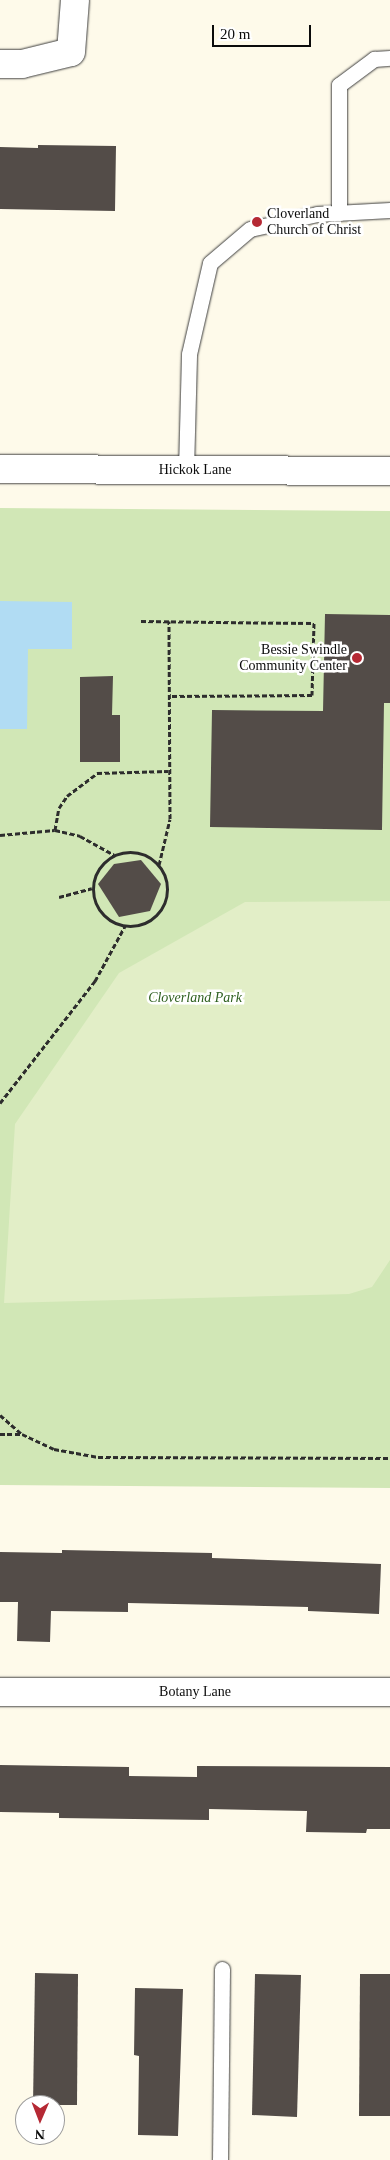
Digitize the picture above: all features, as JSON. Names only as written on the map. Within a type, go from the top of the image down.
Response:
[{"type":"street","points":[[0,64],[22,64],[70,52],[75,0]]},
{"type":"street","name":"Hickok Lane","points":[[0,469],[390,471]]},
{"type":"street","name":"Botany Lane","points":[[0,1692],[390,1692]]},
{"type":"lane","points":[[339,213],[339,85],[374,59],[390,58]]},
{"type":"lane","points":[[186,470],[189,354],[210,264],[250,229],[317,214],[390,210]]},
{"type":"lane","points":[[220,2160],[222,1969]]},
{"type":"path","points":[[141,621],[314,623],[312,695],[169,696]]},
{"type":"path","points":[[114,855],[98,868],[92,888],[94,899],[105,917],[125,926],[138,926],[160,913],[168,888],[159,864],[170,819],[168,771],[169,621]]},
{"type":"path","points":[[54,830],[59,808],[67,796],[97,773],[168,771]]},
{"type":"path","points":[[0,835],[54,830],[80,836],[114,855],[138,853],[159,864]]},
{"type":"path","points":[[59,897],[92,888]]},
{"type":"path","points":[[0,1103],[95,981],[125,926]]},
{"type":"path","points":[[0,1415],[22,1434],[54,1449],[98,1457],[390,1458]]},
{"type":"path","points":[[0,1434],[22,1434]]},
{"type":"green space","name":"Cloverland Park","points":[[0,508],[390,511],[390,1488],[0,1485]]},
{"type":"green space","points":[[390,901],[390,1260],[372,1287],[349,1294],[4,1303],[15,1124],[119,973],[245,902]]},
{"type":"water","points":[[0,601],[72,602],[72,649],[28,649],[27,729],[0,729]]},
{"type":"building","points":[[38,145],[116,146],[115,211],[0,209],[0,147],[38,148]]},
{"type":"building","points":[[325,614],[390,615],[390,703],[384,703],[382,830],[210,827],[212,710],[323,711]]},
{"type":"building","points":[[113,676],[112,715],[120,715],[120,762],[80,762],[80,677]]},
{"type":"building","points":[[141,860],[161,884],[150,911],[119,917],[98,884],[114,864]]},
{"type":"building","points":[[62,1550],[212,1553],[212,1558],[381,1564],[379,1614],[308,1611],[308,1607],[128,1603],[128,1612],[51,1611],[50,1642],[17,1641],[18,1602],[0,1602],[0,1552],[62,1553]]},
{"type":"building","points":[[0,1765],[129,1767],[129,1776],[197,1777],[197,1766],[390,1767],[390,1829],[367,1829],[366,1833],[306,1832],[307,1811],[209,1809],[209,1820],[59,1818],[59,1813],[0,1812]]},
{"type":"building","points":[[35,1973],[78,1974],[77,2105],[65,2105],[65,2095],[33,2095]]},
{"type":"building","points":[[255,1974],[301,1975],[297,2117],[252,2115]]},
{"type":"building","points":[[360,1974],[390,1974],[390,2116],[359,2116]]},
{"type":"building","points":[[135,1988],[183,1989],[178,2136],[138,2135],[139,2056],[134,2055]]},
{"type":"place","name":"Cloverland Church of Christ","points":[[257,222]]},
{"type":"place","name":"Bessie Swindle Community Center","points":[[357,658]]}]
